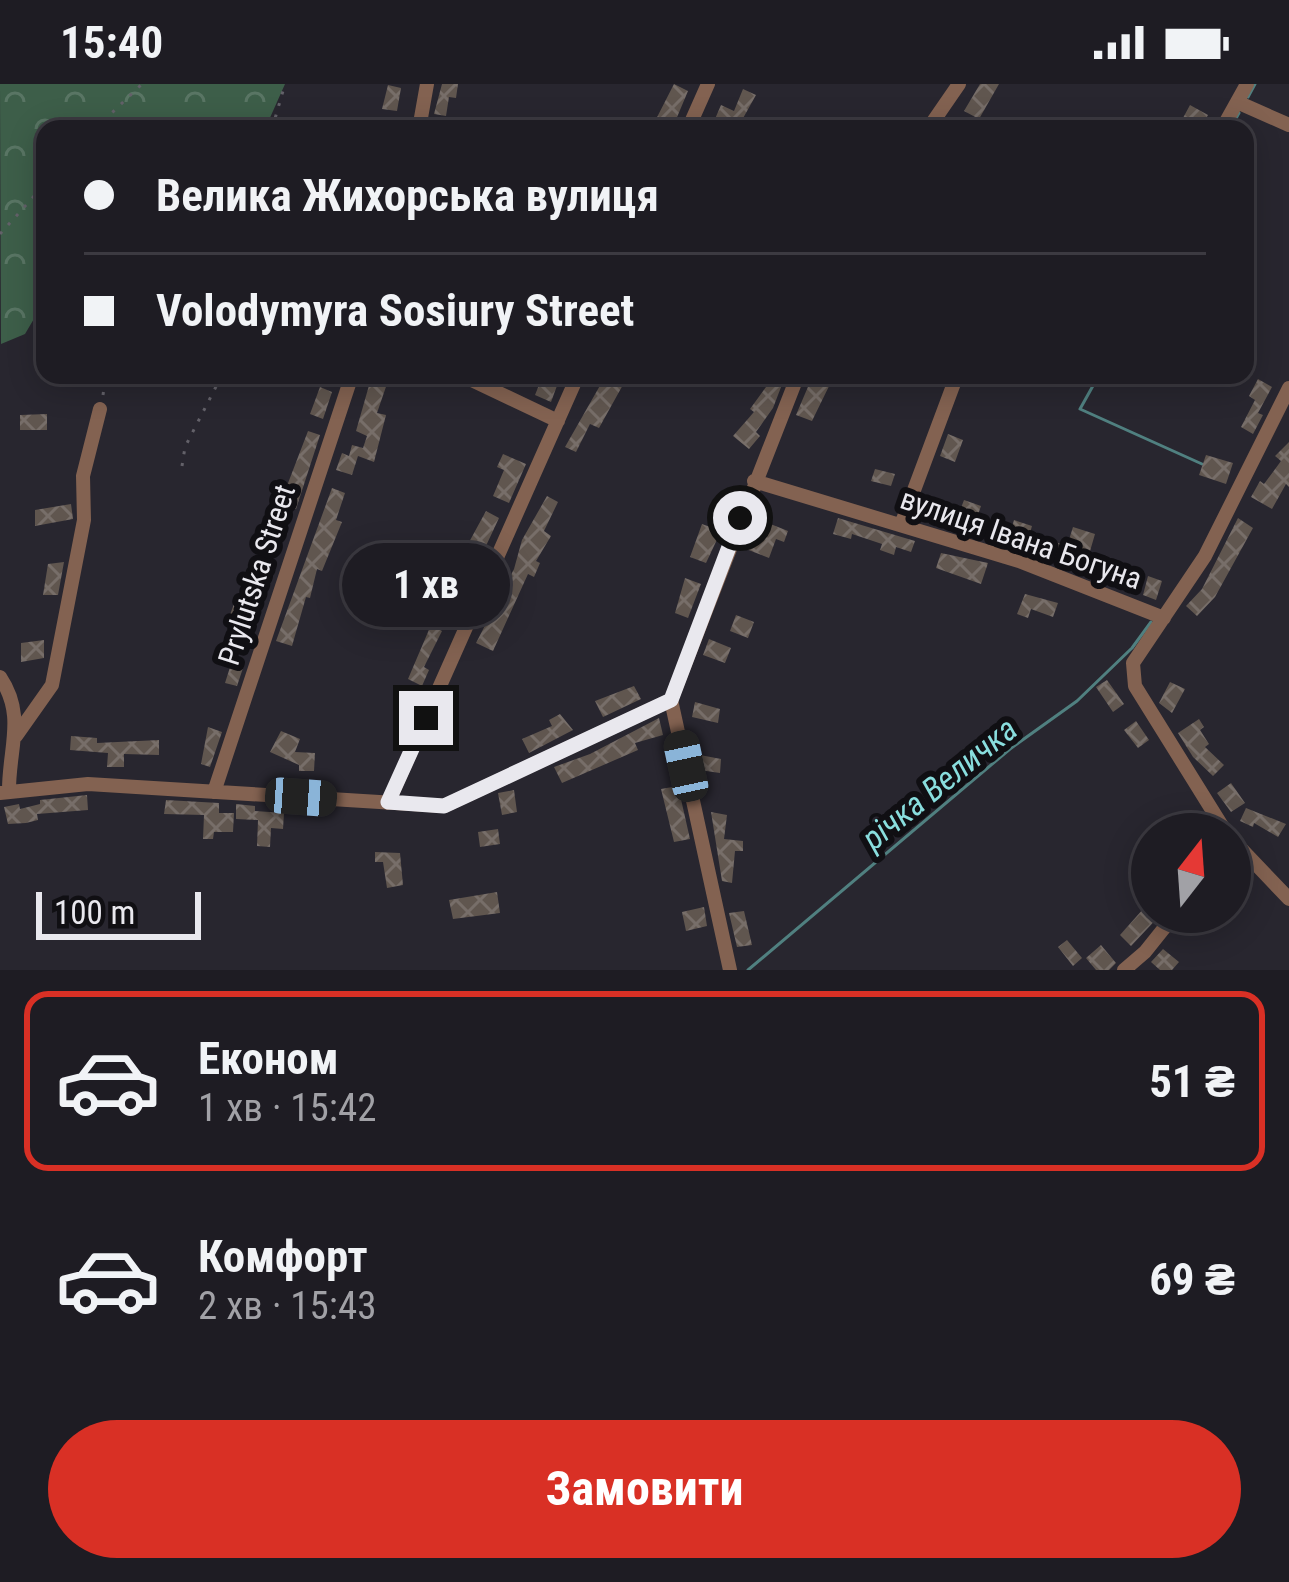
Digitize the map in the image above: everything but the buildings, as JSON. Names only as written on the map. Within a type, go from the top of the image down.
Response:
[{"type":"street","points":[[421,120],[427,84]]},
{"type":"street","points":[[692,120],[708,84]]},
{"type":"street","points":[[934,120],[959,84]]},
{"type":"street","points":[[1227,120],[1247,84]]},
{"type":"street","points":[[1237,102],[1289,125]]},
{"type":"street","name":"Prylutska Street","points":[[214,792],[349,384]]},
{"type":"street","points":[[480,384],[558,421]]},
{"type":"street","points":[[388,802],[574,384]]},
{"type":"street","points":[[730,970],[671,700],[794,384]]},
{"type":"street","points":[[902,525],[954,384]]},
{"type":"street","points":[[1164,618],[1204,556],[1289,388]]},
{"type":"street","points":[[100,409],[83,476],[84,520],[52,685],[16,736],[4,792],[88,784],[444,806],[671,700]]},
{"type":"street","name":"вулиця Івана Богуна","points":[[754,481],[1019,561],[1164,618],[1133,663],[1131,674],[1215,813]]},
{"type":"street","points":[[0,677],[14,698],[16,736]]},
{"type":"street","name":"вулиця Івана Богуна","points":[[1251,859],[1289,899]]},
{"type":"street","points":[[1124,970],[1160,933]]},
{"type":"path","points":[[104,120],[142,84]]},
{"type":"path","points":[[275,120],[285,84]]},
{"type":"path","points":[[0,235],[36,194]]},
{"type":"path","points":[[100,409],[104,384]]},
{"type":"path","points":[[182,466],[184,447],[217,384]]},
{"type":"green space","points":[[0,84],[285,84],[269,120],[36,120],[36,315],[25,334],[1,344]]},
{"type":"waterway","name":"річка Величка","points":[[1248,97],[1255,84]]},
{"type":"waterway","name":"річка Величка","points":[[1235,120],[1239,113]]},
{"type":"waterway","name":"річка Величка","points":[[1094,384],[1080,409],[1202,464]]},
{"type":"waterway","name":"річка Величка","points":[[748,970],[1010,749],[1077,701],[1132,648],[1151,622]]},
{"type":"route","points":[[426,718],[388,802],[444,806],[671,700],[740,518]]}]
